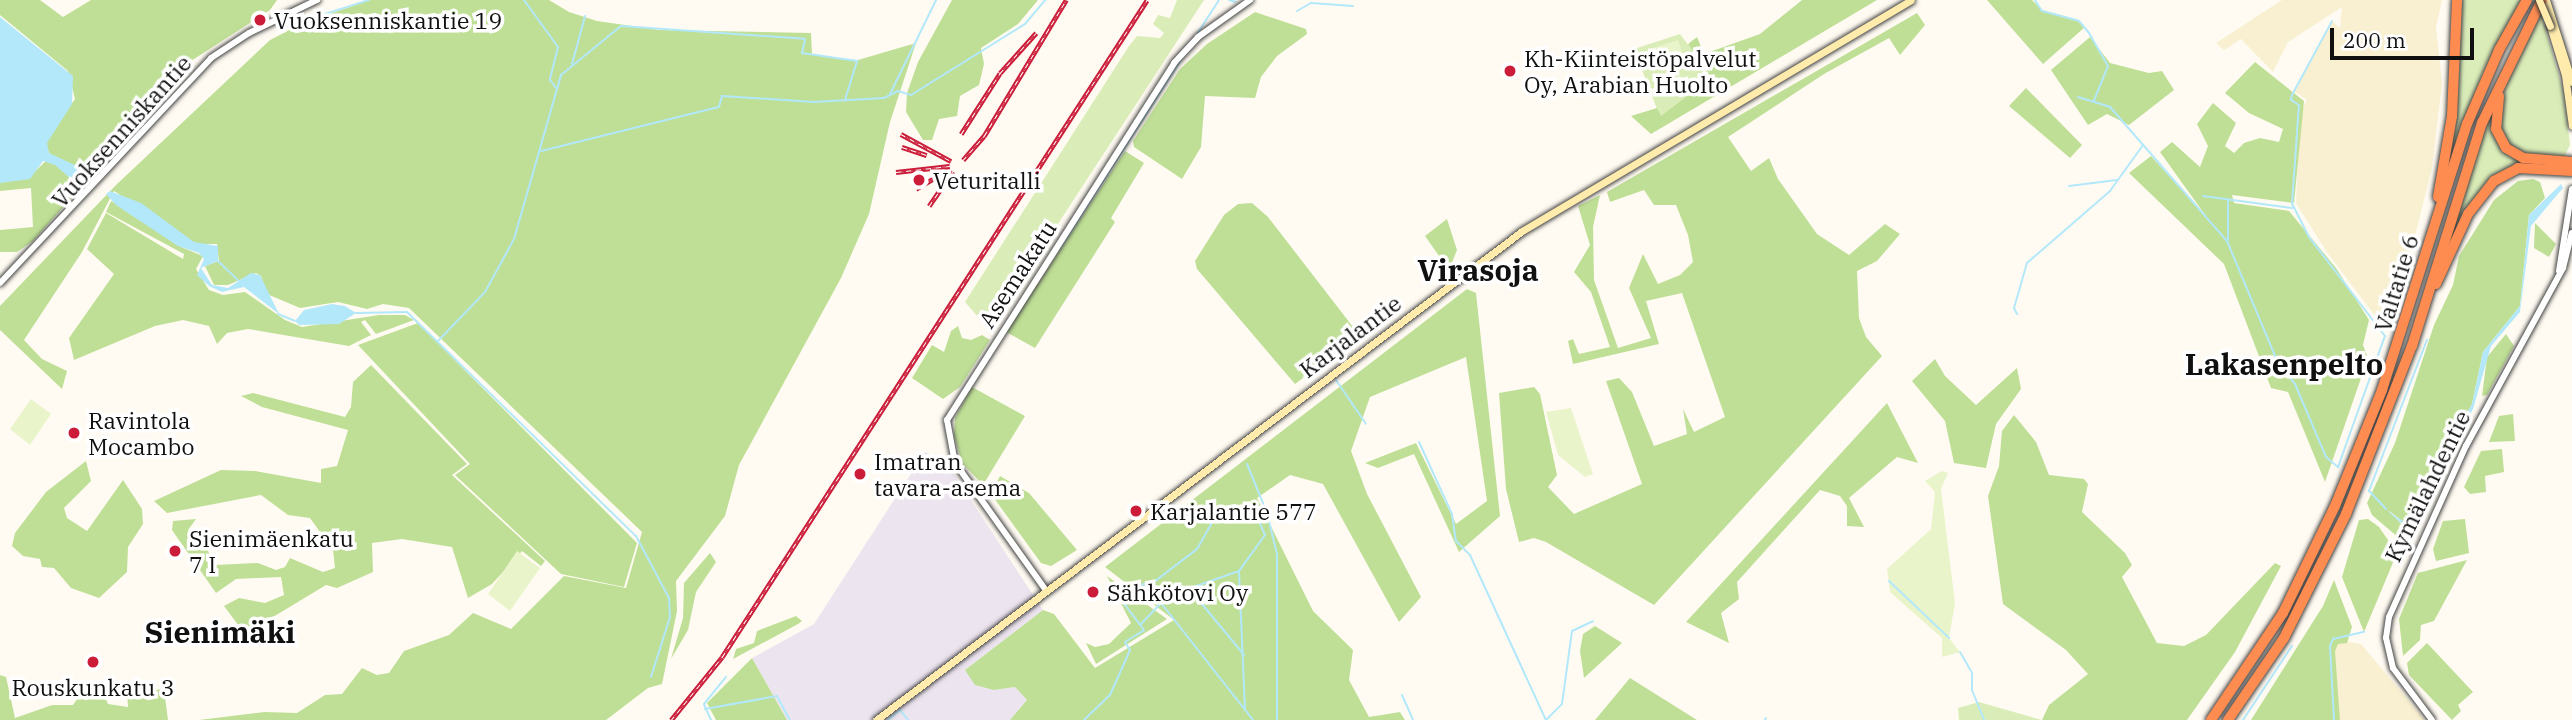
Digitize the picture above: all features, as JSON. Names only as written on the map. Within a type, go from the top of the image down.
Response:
[{"type":"highway","points":[[2425,256],[2452,116],[2457,0]]},
{"type":"highway","name":"Valtatie 6","points":[[2211,720],[2267,640],[2309,563],[2367,428],[2476,102],[2527,0]]},
{"type":"highway","name":"Valtatie 6","points":[[2228,720],[2263,673],[2315,580],[2412,346],[2467,165],[2503,75],[2543,0]]},
{"type":"highway","points":[[2503,75],[2495,122],[2506,148],[2527,159],[2572,162]]},
{"type":"highway","points":[[2412,346],[2458,233],[2488,188],[2518,168],[2572,171]]},
{"type":"main road","name":"Karjalantie","points":[[876,720],[1045,589],[1522,231],[1911,0]]},
{"type":"main road","points":[[2543,0],[2572,82]]},
{"type":"main road","points":[[2553,24],[2572,127]]},
{"type":"street","name":"Vuoksenniskantie","points":[[0,284],[65,218],[166,102],[205,63],[249,33],[304,2],[317,0]]},
{"type":"street","name":"Asemakatu","points":[[1045,589],[955,463],[947,420],[1174,63],[1198,37],[1250,0]]},
{"type":"street","name":"Kymälahdentie","points":[[2559,271],[2572,190]]},
{"type":"street","name":"Kymälahdentie","points":[[2432,720],[2393,668],[2386,638],[2389,617],[2454,470],[2538,318],[2572,233]]},
{"type":"shaded area","points":[[2282,0],[2442,0],[2436,27],[2442,83],[2432,168],[2406,272],[2385,329],[2326,251],[2296,203],[2300,112],[2307,100],[2294,91],[2332,21],[2340,28],[2342,7],[2288,42],[2273,72],[2241,39],[2224,50],[2216,43]]},
{"type":"shaded area","points":[[925,452],[946,462],[1043,610],[965,670],[994,690],[1015,687],[1027,700],[1010,720],[787,720],[752,658],[814,624]]},
{"type":"shaded area","points":[[2344,641],[2361,644],[2425,720],[2338,720],[2334,654],[2336,643]]},
{"type":"green space","points":[[0,0],[40,0],[63,17],[91,0],[277,0],[270,10],[177,70],[83,185],[33,241],[17,252],[0,252],[0,230],[33,227],[31,188],[0,191],[0,182],[27,179],[51,156],[44,143],[75,99],[68,71],[0,15]]},
{"type":"green space","points":[[370,0],[549,0],[569,12],[597,21],[660,30],[811,33],[812,54],[839,59],[858,60],[916,43],[890,122],[869,214],[841,278],[739,465],[725,516],[676,581],[677,611],[662,684],[648,688],[606,720],[199,720],[265,712],[297,713],[325,695],[342,694],[362,668],[377,675],[389,673],[404,651],[449,635],[473,613],[511,629],[564,576],[626,588],[642,532],[409,308],[383,304],[367,309],[338,302],[300,308],[267,294],[261,276],[256,273],[228,285],[214,285],[205,266],[219,261],[217,244],[196,244],[114,191],[82,252],[24,340],[42,359],[67,371],[62,389],[0,330],[0,306],[116,185],[270,40],[303,23]]},
{"type":"green space","points":[[952,0],[1038,0],[1018,24],[981,48],[984,64],[979,85],[960,96],[957,116],[939,119],[932,140],[923,140],[906,112],[907,93],[918,62]]},
{"type":"green space","points":[[1177,0],[1204,0],[994,322],[985,325],[965,302],[1129,46],[1137,36],[1160,38],[1164,33],[1153,24],[1158,15],[1170,18]]},
{"type":"green space","points":[[1802,0],[1877,0],[1651,134],[1631,116],[1657,108],[1661,116],[1703,84],[1706,71],[1688,44],[1697,37],[1704,54],[1760,34]]},
{"type":"green space","points":[[1987,0],[2032,0],[2042,10],[2075,19],[2085,27],[2043,64]]},
{"type":"green space","points":[[2460,0],[2521,0],[2482,74],[2447,169]]},
{"type":"green space","points":[[1255,12],[1306,29],[1307,34],[1277,56],[1261,77],[1255,98],[1205,96],[1201,147],[1182,179],[1134,147],[1133,141],[1180,69],[1207,44]]},
{"type":"green space","points":[[1917,13],[1925,25],[1900,55],[1889,38],[1824,74],[1728,137],[1751,171],[1769,158],[1778,179],[1817,234],[1849,255],[1885,224],[1900,234],[1877,261],[1857,271],[1859,318],[1866,337],[1882,356],[1654,605],[1546,542],[1534,538],[1519,542],[1506,489],[1499,393],[1534,387],[1540,394],[1557,475],[1548,487],[1574,514],[1642,484],[1606,381],[1619,378],[1632,392],[1654,446],[1687,434],[1683,409],[1694,432],[1725,417],[1682,293],[1646,301],[1659,344],[1573,364],[1568,341],[1573,339],[1579,354],[1610,347],[1591,292],[1574,272],[1590,245],[1578,206],[1600,195],[1593,227],[1594,280],[1618,348],[1651,338],[1629,288],[1643,254],[1658,284],[1680,275],[1693,262],[1688,235],[1676,205],[1654,205],[1644,190],[1610,202],[1607,192]]},
{"type":"green space","points":[[2541,14],[2564,93],[2570,145],[2564,157],[2534,157],[2512,149],[2501,134],[2505,88]]},
{"type":"green space","points":[[1680,34],[1696,55],[1707,83],[1660,117],[1634,49]]},
{"type":"green space","points":[[2090,37],[2110,63],[2149,73],[2162,71],[2174,90],[2129,125],[2107,114],[2088,125],[2051,70]]},
{"type":"green space","points":[[1678,40],[1684,57],[1656,67],[1650,49]]},
{"type":"green space","points":[[2255,62],[2304,101],[2294,203],[2232,195],[2234,203],[2289,211],[2336,268],[2369,320],[2363,345],[2368,358],[2325,482],[2288,392],[2271,388],[2224,264],[2129,173],[2151,156],[2208,219],[2160,152],[2172,142],[2200,167],[2208,146],[2197,124],[2213,103],[2236,123],[2225,146],[2234,153],[2244,143],[2260,138],[2279,142],[2283,129],[2249,113],[2225,93]]},
{"type":"green space","points":[[2026,88],[2082,145],[2070,158],[2009,106]]},
{"type":"green space","points":[[2492,108],[2506,153],[2567,165],[2498,174],[2442,265]]},
{"type":"green space","points":[[1125,151],[1144,163],[1111,218],[1115,222],[1035,348],[1006,332]]},
{"type":"green space","points":[[2533,179],[2540,182],[2545,198],[2529,215],[2520,306],[2483,352],[2472,404],[2415,505],[2410,527],[2388,510],[2409,532],[2406,538],[2399,538],[2372,515],[2367,503],[2395,443],[2434,325],[2453,285],[2459,256],[2494,200],[2518,181]]},
{"type":"green space","points":[[111,201],[165,231],[181,247],[203,256],[196,269],[209,290],[223,295],[245,292],[285,320],[302,327],[379,315],[405,315],[414,320],[376,334],[365,320],[361,322],[371,335],[349,346],[248,329],[227,333],[217,344],[209,326],[183,320],[155,326],[74,360],[69,338],[114,274],[87,249],[106,213],[183,259],[184,254],[106,212]]},
{"type":"green space","points":[[1252,203],[1268,217],[1360,336],[1295,384],[1197,269],[1195,261],[1224,215],[1238,204]]},
{"type":"green space","points":[[1447,219],[1457,250],[1449,270],[1425,236]]},
{"type":"green space","points":[[2535,223],[2556,244],[2549,257],[2534,248]]},
{"type":"green space","points":[[1467,289],[1476,293],[1500,516],[1459,552],[1414,454],[1378,468],[1365,463],[1416,443],[1456,524],[1487,501],[1466,357],[1370,397],[1351,451],[1367,494],[1421,597],[1399,622],[1323,484],[1290,475],[1257,498],[1313,611],[1353,650],[1349,680],[1369,717],[1400,712],[1405,720],[1010,720],[1027,700],[1015,687],[994,690],[975,685],[965,670],[1043,610],[1054,614],[1095,668],[1174,620],[1105,567]]},
{"type":"green space","points":[[418,323],[637,543],[624,587],[561,574],[455,475],[470,464],[358,345]]},
{"type":"green space","points":[[958,326],[962,338],[971,340],[982,335],[990,340],[960,387],[943,399],[912,378],[932,345],[944,352],[951,331]]},
{"type":"green space","points":[[2506,334],[2514,346],[2487,395],[2482,396],[2487,357]]},
{"type":"green space","points":[[1935,359],[1945,376],[1976,405],[2017,368],[2021,389],[1996,424],[1986,468],[1954,463],[1945,421],[1912,381]]},
{"type":"green space","points":[[371,365],[467,464],[452,475],[545,561],[541,566],[522,551],[492,584],[468,598],[452,547],[402,539],[372,543],[373,572],[337,588],[326,585],[245,634],[224,606],[239,598],[265,603],[284,595],[281,577],[236,579],[216,593],[172,530],[173,521],[196,519],[188,530],[207,549],[215,565],[258,563],[276,570],[285,567],[290,558],[323,572],[335,568],[333,550],[310,518],[288,515],[261,495],[167,513],[154,501],[221,470],[255,471],[321,483],[321,469],[337,466],[348,430],[262,407],[241,396],[253,393],[345,417],[351,407],[353,382]]},
{"type":"green space","points":[[972,387],[1025,416],[983,485],[962,463],[954,435],[955,418]]},
{"type":"green space","points":[[31,399],[51,414],[30,445],[10,429]]},
{"type":"green space","points":[[1887,403],[1918,463],[1897,457],[1849,498],[1864,527],[1847,526],[1847,506],[1840,496],[1820,490],[1737,582],[1739,599],[1721,613],[1729,643],[1686,622]]},
{"type":"green space","points":[[1571,408],[1593,474],[1585,477],[1558,455],[1546,412]]},
{"type":"green space","points":[[2513,414],[2515,441],[2489,442],[2499,416]]},
{"type":"green space","points":[[2014,415],[2036,442],[2049,475],[2084,479],[2088,484],[2082,512],[2125,553],[2132,565],[2122,577],[2157,643],[2184,646],[2206,635],[2275,563],[2281,566],[2235,652],[2187,720],[2042,720],[2049,705],[2088,674],[2066,650],[2003,604],[1988,496],[1999,466],[2002,431]]},
{"type":"green space","points":[[2502,449],[2504,472],[2485,476],[2486,492],[2470,494],[2464,487],[2481,451]]},
{"type":"green space","points":[[86,461],[91,481],[64,508],[67,518],[87,531],[123,480],[142,509],[143,524],[128,547],[127,572],[99,598],[71,588],[54,568],[42,567],[40,559],[23,556],[12,546],[15,533],[46,492]]},
{"type":"green space","points":[[1942,471],[1948,473],[1941,489],[1955,603],[1949,638],[1960,652],[1942,657],[1942,638],[1890,592],[1887,569],[1931,529],[1935,492],[1925,481]]},
{"type":"green space","points":[[1000,476],[1029,493],[1077,550],[1051,566],[1041,563],[991,494]]},
{"type":"green space","points":[[2368,519],[2379,527],[2397,553],[2364,632],[2342,577],[2359,520]]},
{"type":"green space","points":[[2465,519],[2469,553],[2436,561],[2433,549],[2443,521]]},
{"type":"green space","points":[[517,551],[540,568],[510,611],[488,594]]},
{"type":"green space","points":[[710,553],[716,562],[696,592],[688,630],[671,659],[683,618],[684,583]]},
{"type":"green space","points":[[2467,560],[2434,621],[2421,625],[2420,640],[2403,656],[2399,619],[2418,573]]},
{"type":"green space","points":[[1107,576],[1167,619],[1096,664],[1086,643],[1095,647],[1109,644],[1131,623]]},
{"type":"green space","points":[[2334,580],[2352,627],[2347,643],[2338,644],[2335,651],[2340,720],[2251,720],[2323,606]]},
{"type":"green space","points":[[796,616],[802,621],[733,659],[736,649],[754,643],[757,631]]},
{"type":"green space","points":[[1595,626],[1622,643],[1584,678],[1580,651],[1583,634]]},
{"type":"green space","points":[[2427,643],[2473,692],[2458,705],[2461,711],[2452,720],[2409,675],[2407,663]]},
{"type":"green space","points":[[752,658],[787,720],[716,720],[707,703]]},
{"type":"green space","points":[[0,675],[6,677],[15,718],[52,705],[73,705],[80,695],[104,695],[108,704],[128,707],[127,693],[164,689],[168,720],[0,720]]},
{"type":"green space","points":[[1630,678],[1697,720],[1595,720]]},
{"type":"green space","points":[[1979,702],[2042,720],[1959,720],[1958,708]]},
{"type":"water","points":[[0,17],[73,76],[72,104],[47,143],[49,153],[83,169],[91,179],[85,184],[79,186],[55,165],[43,161],[30,179],[0,183]]},
{"type":"water","points":[[2561,184],[2563,188],[2531,226],[2520,312],[2491,346],[2473,409],[2418,506],[2406,545],[2407,528],[2386,510],[2410,526],[2415,505],[2472,404],[2483,352],[2520,306],[2529,215]]},
{"type":"water","points":[[110,191],[141,203],[194,242],[218,246],[218,261],[201,268],[212,285],[228,288],[251,273],[260,275],[279,314],[244,287],[222,292],[209,286],[197,275],[204,259],[199,253],[178,246],[116,205],[106,194]]},
{"type":"water","points":[[332,304],[345,306],[356,313],[339,324],[299,325],[295,321],[304,310]]},
{"type":"waterway","points":[[303,21],[369,0]]},
{"type":"waterway","points":[[524,0],[558,47],[550,80],[556,88]]},
{"type":"waterway","points":[[890,94],[936,0]]},
{"type":"waterway","points":[[541,151],[719,107],[722,96],[814,102],[884,98],[898,91],[911,95],[1025,24],[1045,0]]},
{"type":"waterway","points":[[1197,34],[1219,0]]},
{"type":"waterway","points":[[1229,0],[1236,2]]},
{"type":"waterway","points":[[2035,0],[2042,11],[2079,21],[2089,33],[2108,66],[2094,101]]},
{"type":"waterway","points":[[1297,11],[1311,3],[1353,6]]},
{"type":"waterway","points":[[572,64],[585,16]]},
{"type":"waterway","points":[[2078,97],[2110,107],[2227,241],[2278,363],[2295,384],[2326,457],[2338,467],[2385,336],[2309,237],[2292,204],[2299,105],[2291,100],[2292,95],[2332,21]]},
{"type":"waterway","points":[[438,341],[485,292],[514,239],[561,75],[621,26],[805,39],[802,53],[857,61],[845,100]]},
{"type":"waterway","points":[[1059,250],[1181,60]]},
{"type":"waterway","points":[[2017,314],[2014,308],[2027,263],[2110,191],[2143,145]]},
{"type":"waterway","points":[[2069,186],[2117,180]]},
{"type":"waterway","points":[[2203,196],[2292,208]]},
{"type":"waterway","points":[[2228,200],[2228,240]]},
{"type":"waterway","points":[[218,261],[239,281]]},
{"type":"waterway","points":[[356,313],[407,312],[636,536],[669,598],[670,617],[651,677]]},
{"type":"waterway","points":[[278,314],[295,321]]},
{"type":"waterway","points":[[2386,509],[2369,491],[2427,340]]},
{"type":"waterway","points":[[1336,380],[1366,424]]},
{"type":"waterway","points":[[1419,442],[1452,514],[1456,541],[1470,555],[1546,720]]},
{"type":"waterway","points":[[1247,464],[1267,513],[1277,554],[1277,720]]},
{"type":"waterway","points":[[1084,720],[1110,695],[1130,650],[1125,642],[1144,630],[1124,603],[1125,597],[1135,586],[1154,582],[1197,549],[1217,514],[1256,514],[1265,535],[1239,571],[1168,596],[1141,624]]},
{"type":"waterway","points":[[1239,572],[1245,710]]},
{"type":"waterway","points":[[1889,581],[1949,638]]},
{"type":"waterway","points":[[1208,586],[1202,604],[1244,655]]},
{"type":"waterway","points":[[1161,603],[1253,720]]},
{"type":"waterway","points":[[1547,719],[1562,704],[1572,631],[1593,621]]},
{"type":"waterway","points":[[2334,720],[2330,646],[2333,639],[2364,632]]},
{"type":"waterway","points":[[2243,720],[2292,646]]},
{"type":"waterway","points":[[1960,652],[1972,673],[1972,690],[1984,720]]},
{"type":"waterway","points":[[711,720],[704,704],[726,677]]},
{"type":"waterway","points":[[1402,695],[1413,720]]},
{"type":"waterway","points":[[705,709],[777,696],[790,720]]},
{"type":"waterway","points":[[888,720],[900,710],[908,720]]},
{"type":"railway","points":[[963,160],[984,136],[1066,0]]},
{"type":"railway","points":[[671,720],[722,657],[1147,0]]},
{"type":"railway","points":[[961,134],[1000,73],[1036,33]]},
{"type":"railway","points":[[901,134],[951,161]]},
{"type":"railway","points":[[902,147],[927,155]]},
{"type":"railway","points":[[896,172],[950,166]]},
{"type":"railway","points":[[916,189],[949,169]]},
{"type":"railway","points":[[929,206],[953,171]]},
{"type":"place","name":"Vuoksenniskantie 19","points":[[260,20]]},
{"type":"place","name":"Kh-Kiinteistöpalvelut Oy, Arabian Huolto","points":[[1510,71]]},
{"type":"place","name":"Veturitalli","points":[[919,180]]},
{"type":"place","name":"Ravintola Mocambo","points":[[74,433]]},
{"type":"place","name":"Imatran tavara-asema","points":[[860,474]]},
{"type":"place","name":"Karjalantie 577","points":[[1136,511]]},
{"type":"place","name":"Sienimäenkatu 7 I","points":[[175,551]]},
{"type":"place","name":"Sähkötovi Oy","points":[[1093,592]]},
{"type":"place","name":"Rouskunkatu 3","points":[[93,662]]},
{"type":"district","name":"Virasoja","points":[[1478,270]]},
{"type":"district","name":"Lakasenpelto","points":[[2284,364]]},
{"type":"district","name":"Sienimäki","points":[[220,632]]}]
